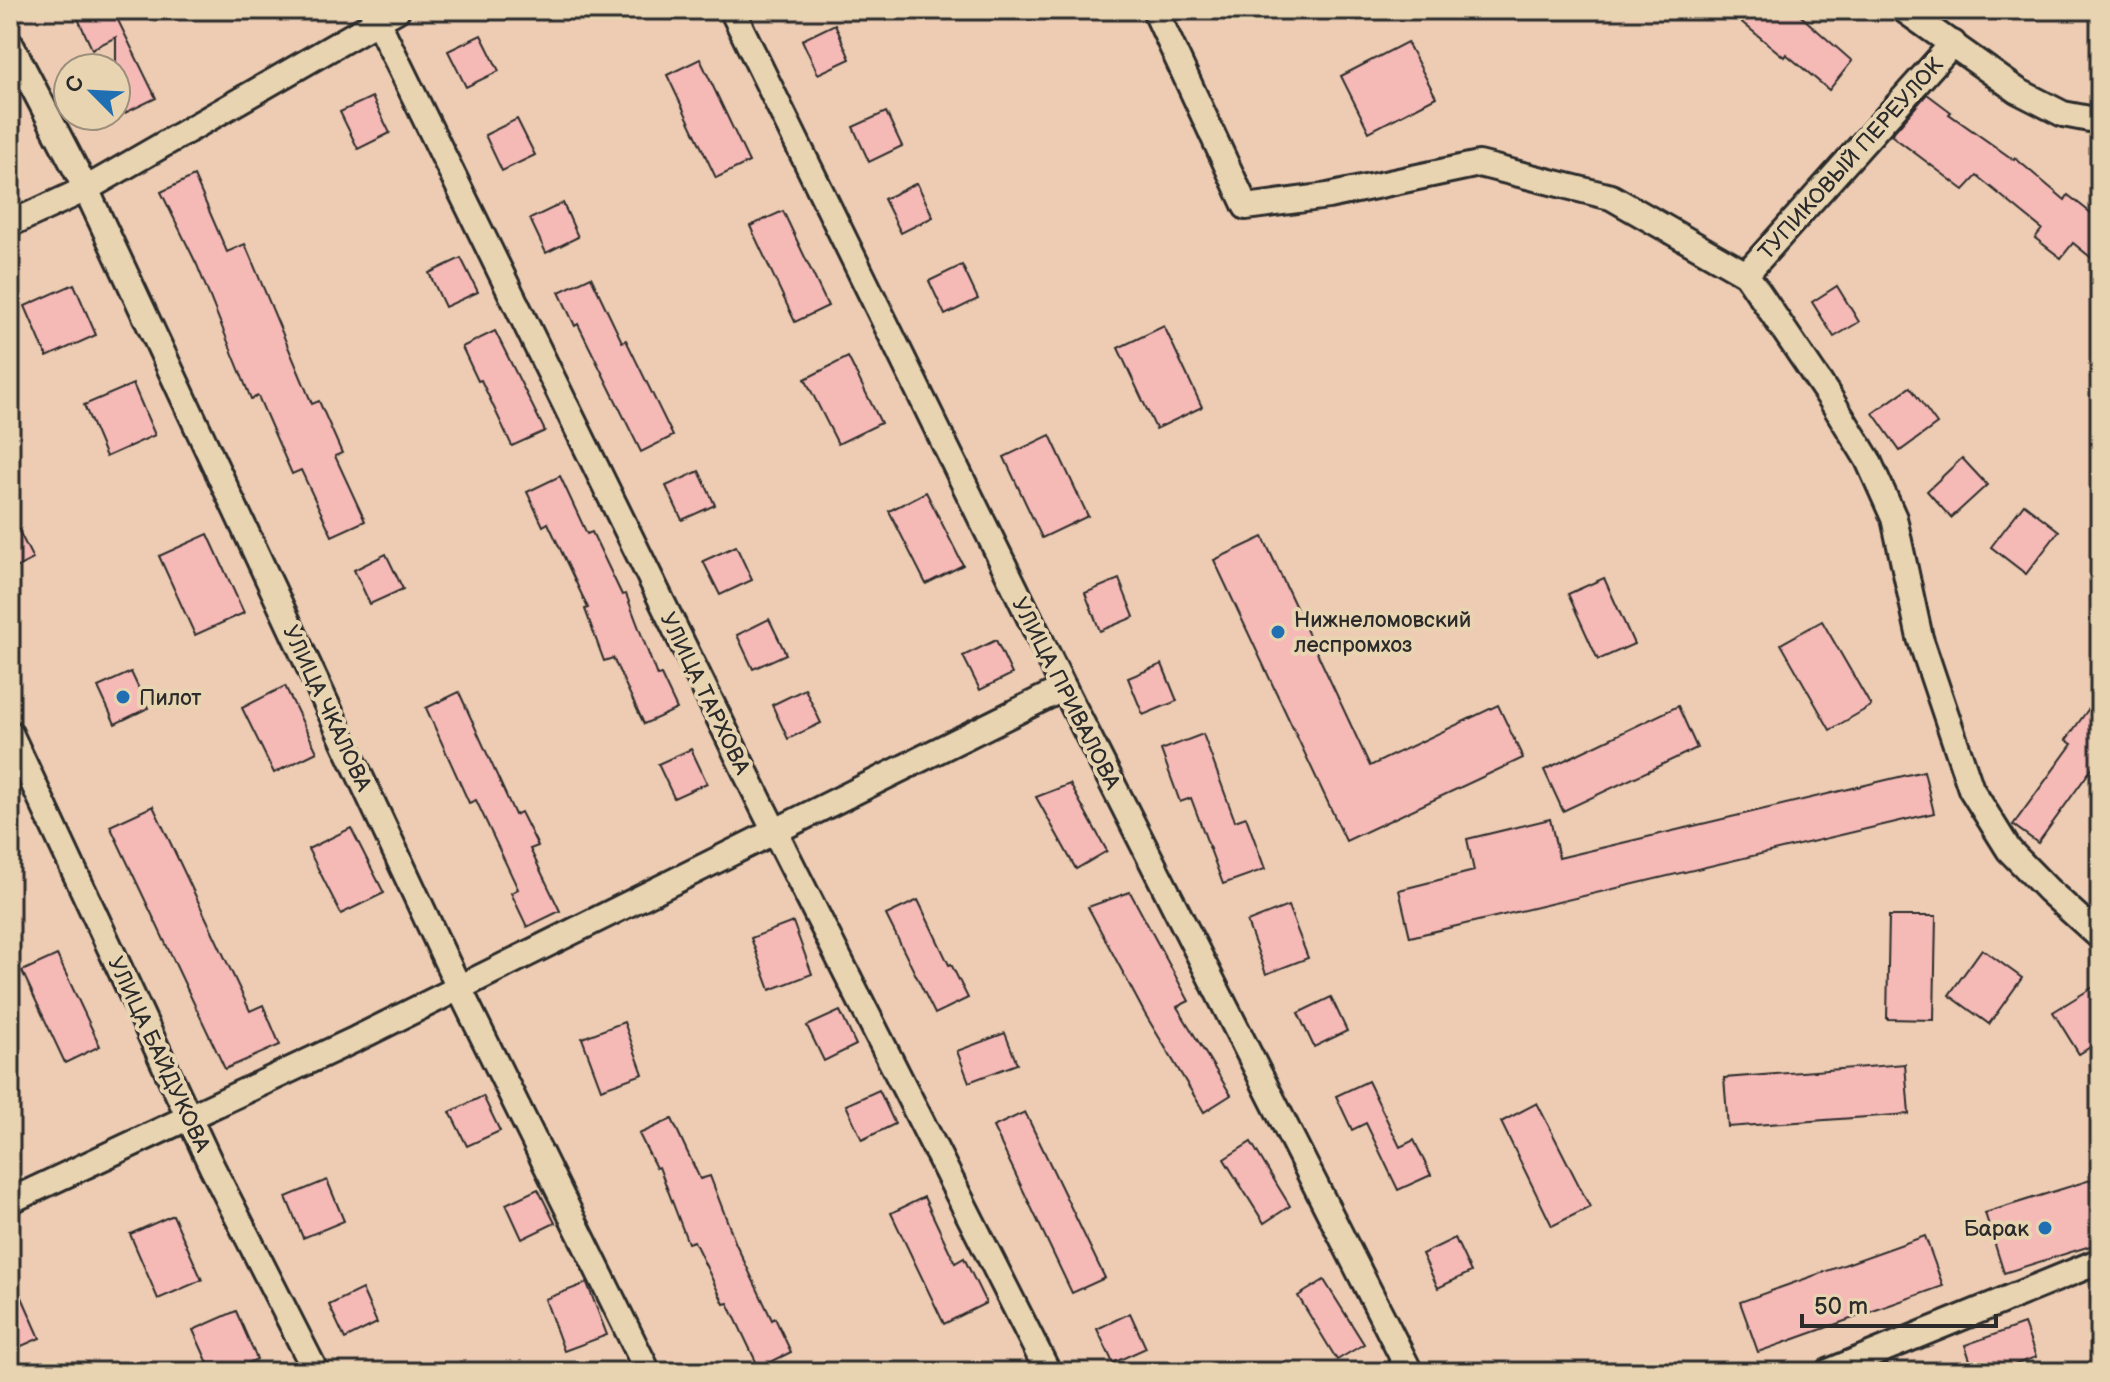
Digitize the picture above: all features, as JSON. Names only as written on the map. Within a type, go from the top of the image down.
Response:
[{"type":"street","name":"УЛИЦА ПРИВАЛОВА","points":[[732,10],[1064,688],[1410,1372]]},
{"type":"street","points":[[1155,10],[1246,207],[1328,196],[1479,164],[1611,197],[1746,274]]},
{"type":"street","points":[[1904,10],[2018,91],[2063,114],[2100,121]]},
{"type":"street","points":[[10,224],[86,189],[382,14]]},
{"type":"street","name":"УЛИЦА ТАРХОВА","points":[[382,14],[774,831],[1048,1372]]},
{"type":"street","name":"УЛИЦА ЧКАЛОВА","points":[[10,43],[86,189],[459,988],[648,1372]]},
{"type":"street","name":"ТУПИКОВЫЙ ПЕРЕУЛОК","points":[[1953,43],[1746,274],[1853,435],[1894,518],[1920,638],[1971,789],[2009,850],[2100,937]]},
{"type":"street","points":[[10,1201],[459,988],[1064,688]]},
{"type":"street","name":"УЛИЦА БАЙДУКОВА","points":[[10,733],[189,1117],[316,1372]]},
{"type":"street","points":[[1828,1372],[2100,1261]]},
{"type":"building","points":[[74,10],[113,10],[156,98],[132,110],[132,52],[116,52],[116,37],[92,49]]},
{"type":"building","points":[[1727,10],[1794,10],[1852,61],[1829,90]]},
{"type":"building","points":[[835,24],[850,59],[818,74],[802,40]]},
{"type":"building","points":[[481,35],[499,71],[466,87],[448,51]]},
{"type":"building","points":[[1407,42],[1436,97],[1369,132],[1341,76]]},
{"type":"building","points":[[700,59],[749,162],[716,178],[667,75]]},
{"type":"building","points":[[1927,94],[1951,112],[1949,114],[2015,158],[2065,200],[2068,195],[2100,220],[2100,265],[2073,243],[2061,258],[2035,238],[2042,229],[1977,176],[1964,190],[1891,135]]},
{"type":"building","points":[[372,97],[390,133],[358,149],[340,112]]},
{"type":"building","points":[[886,112],[902,146],[869,162],[853,127]]},
{"type":"building","points":[[517,119],[535,155],[502,171],[485,135]]},
{"type":"building","points":[[194,176],[227,252],[245,244],[312,404],[319,401],[342,453],[335,456],[365,521],[332,536],[301,470],[292,474],[258,396],[251,399],[197,265],[161,192]]},
{"type":"building","points":[[917,183],[933,217],[901,233],[884,199]]},
{"type":"building","points":[[563,203],[578,237],[546,253],[530,219]]},
{"type":"building","points":[[783,211],[828,306],[795,322],[750,226]]},
{"type":"building","points":[[461,258],[478,292],[445,307],[429,273]]},
{"type":"building","points":[[962,265],[978,299],[945,315],[929,281]]},
{"type":"building","points":[[591,277],[673,436],[641,452],[559,292]]},
{"type":"building","points":[[74,284],[96,335],[47,357],[25,306]]},
{"type":"building","points":[[1837,286],[1859,322],[1834,337],[1812,302]]},
{"type":"building","points":[[1164,326],[1202,407],[1156,429],[1118,348]]},
{"type":"building","points":[[495,331],[545,431],[512,446],[462,347]]},
{"type":"building","points":[[848,357],[881,423],[838,444],[805,379]]},
{"type":"building","points":[[133,384],[155,435],[106,457],[84,405]]},
{"type":"building","points":[[1910,387],[1937,424],[1900,451],[1873,413]]},
{"type":"building","points":[[1050,435],[1088,516],[1042,538],[1004,457]]},
{"type":"building","points":[[1962,458],[1987,485],[1951,518],[1927,491]]},
{"type":"building","points":[[699,471],[715,505],[682,520],[666,486]]},
{"type":"building","points":[[560,476],[587,534],[592,532],[622,595],[626,594],[657,676],[661,675],[677,709],[644,724],[613,658],[604,661],[585,609],[588,608],[548,523],[543,526],[527,492]]},
{"type":"building","points":[[926,492],[963,565],[926,584],[889,511]]},
{"type":"building","points":[[2024,504],[2059,531],[2026,574],[1991,547]]},
{"type":"building","points":[[10,513],[33,559],[10,571]]},
{"type":"building","points":[[208,534],[244,613],[195,635],[159,556]]},
{"type":"building","name":"Нижнеломовский леспромхоз","points":[[1263,537],[1370,766],[1498,705],[1523,758],[1346,841],[1214,560]]},
{"type":"building","points":[[736,546],[752,580],[720,595],[703,561]]},
{"type":"building","points":[[386,554],[403,589],[370,604],[354,570]]},
{"type":"building","points":[[1604,578],[1634,644],[1598,660],[1568,594]]},
{"type":"building","points":[[1119,579],[1134,617],[1100,631],[1085,593]]},
{"type":"building","points":[[769,619],[786,654],[753,669],[737,635]]},
{"type":"building","points":[[1822,621],[1871,706],[1830,730],[1781,644]]},
{"type":"building","points":[[996,640],[1012,674],[980,690],[963,656]]},
{"type":"building","points":[[1162,664],[1177,701],[1143,715],[1128,678]]},
{"type":"building","name":"Пилот","points":[[131,672],[148,708],[115,724],[98,687]]},
{"type":"building","points":[[285,686],[317,752],[274,773],[242,708]]},
{"type":"building","points":[[805,689],[821,723],[788,739],[772,705]]},
{"type":"building","points":[[459,692],[515,815],[521,812],[538,846],[530,849],[560,911],[527,927],[511,893],[518,889],[476,800],[469,803],[426,708]]},
{"type":"building","points":[[2100,693],[2100,757],[2038,843],[2013,825],[2072,744],[2066,740]]},
{"type":"building","points":[[1678,706],[1697,748],[1563,811],[1544,770]]},
{"type":"building","points":[[1203,734],[1235,821],[1246,817],[1265,869],[1223,884],[1191,798],[1180,802],[1161,750]]},
{"type":"building","points":[[691,749],[707,783],[674,798],[658,764]]},
{"type":"building","points":[[1924,771],[1934,813],[1410,937],[1399,890],[1474,871],[1467,839],[1550,819],[1559,858]]},
{"type":"building","points":[[1070,784],[1107,851],[1076,869],[1036,797]]},
{"type":"building","points":[[153,806],[250,1011],[263,1005],[280,1045],[225,1069],[110,826]]},
{"type":"building","points":[[351,828],[384,893],[341,914],[308,849]]},
{"type":"building","points":[[1130,892],[1189,1001],[1177,1007],[1231,1095],[1204,1112],[1145,1014],[1088,907]]},
{"type":"building","points":[[918,900],[968,998],[935,1014],[886,915]]},
{"type":"building","points":[[1288,906],[1308,958],[1266,974],[1247,922]]},
{"type":"building","points":[[1889,916],[1936,916],[1934,1020],[1887,1019]]},
{"type":"building","points":[[793,922],[812,974],[770,990],[751,938]]},
{"type":"building","points":[[1982,949],[2022,978],[1989,1024],[1949,995]]},
{"type":"building","points":[[57,955],[100,1046],[65,1063],[22,971]]},
{"type":"building","points":[[2100,983],[2100,1041],[2079,1054],[2053,1012]]},
{"type":"building","points":[[1331,997],[1347,1031],[1314,1047],[1298,1013]]},
{"type":"building","points":[[840,1011],[856,1045],[824,1061],[807,1026]]},
{"type":"building","points":[[624,1022],[643,1074],[601,1089],[582,1038]]},
{"type":"building","points":[[1005,1033],[1017,1064],[969,1082],[957,1051]]},
{"type":"building","points":[[1905,1064],[1909,1114],[1728,1127],[1724,1078]]},
{"type":"building","points":[[1368,1081],[1400,1147],[1414,1140],[1431,1175],[1398,1190],[1366,1123],[1352,1130],[1336,1096]]},
{"type":"building","points":[[879,1090],[895,1124],[862,1140],[846,1105]]},
{"type":"building","points":[[483,1096],[500,1131],[467,1146],[450,1112]]},
{"type":"building","points":[[1537,1103],[1590,1207],[1552,1226],[1501,1122]]},
{"type":"building","points":[[1025,1112],[1105,1278],[1072,1293],[993,1127]]},
{"type":"building","points":[[672,1119],[700,1179],[710,1176],[736,1244],[772,1320],[775,1318],[791,1352],[759,1368],[694,1241],[688,1243],[659,1167],[656,1168],[639,1134]]},
{"type":"building","points":[[1251,1142],[1290,1206],[1264,1223],[1224,1159]]},
{"type":"building","name":"Барак","points":[[2100,1177],[2100,1243],[2004,1273],[1985,1213]]},
{"type":"building","points":[[327,1180],[344,1221],[303,1238],[286,1197]]},
{"type":"building","points":[[538,1189],[555,1223],[522,1239],[506,1204]]},
{"type":"building","points":[[924,1197],[955,1263],[964,1258],[986,1303],[944,1324],[891,1213]]},
{"type":"building","points":[[173,1215],[202,1280],[158,1299],[130,1234]]},
{"type":"building","points":[[1925,1236],[1943,1286],[1758,1352],[1740,1302]]},
{"type":"building","points":[[1455,1238],[1471,1272],[1438,1288],[1422,1254]]},
{"type":"building","points":[[10,1270],[40,1338],[10,1351]]},
{"type":"building","points":[[1324,1280],[1364,1344],[1337,1360],[1298,1296]]},
{"type":"building","points":[[587,1283],[607,1335],[564,1351],[545,1299]]},
{"type":"building","points":[[362,1289],[377,1323],[345,1339],[329,1305]]},
{"type":"building","points":[[236,1311],[257,1359],[229,1372],[212,1372],[193,1330]]},
{"type":"building","points":[[1130,1313],[1146,1348],[1113,1363],[1097,1329]]},
{"type":"building","points":[[2024,1324],[2036,1357],[1994,1372],[1974,1372],[1965,1345]]},
{"type":"place","name":"Нижнеломовский леспромхоз","points":[[1278,632]]},
{"type":"place","name":"Пилот","points":[[123,697]]},
{"type":"place","name":"Барак","points":[[2045,1228]]}]
